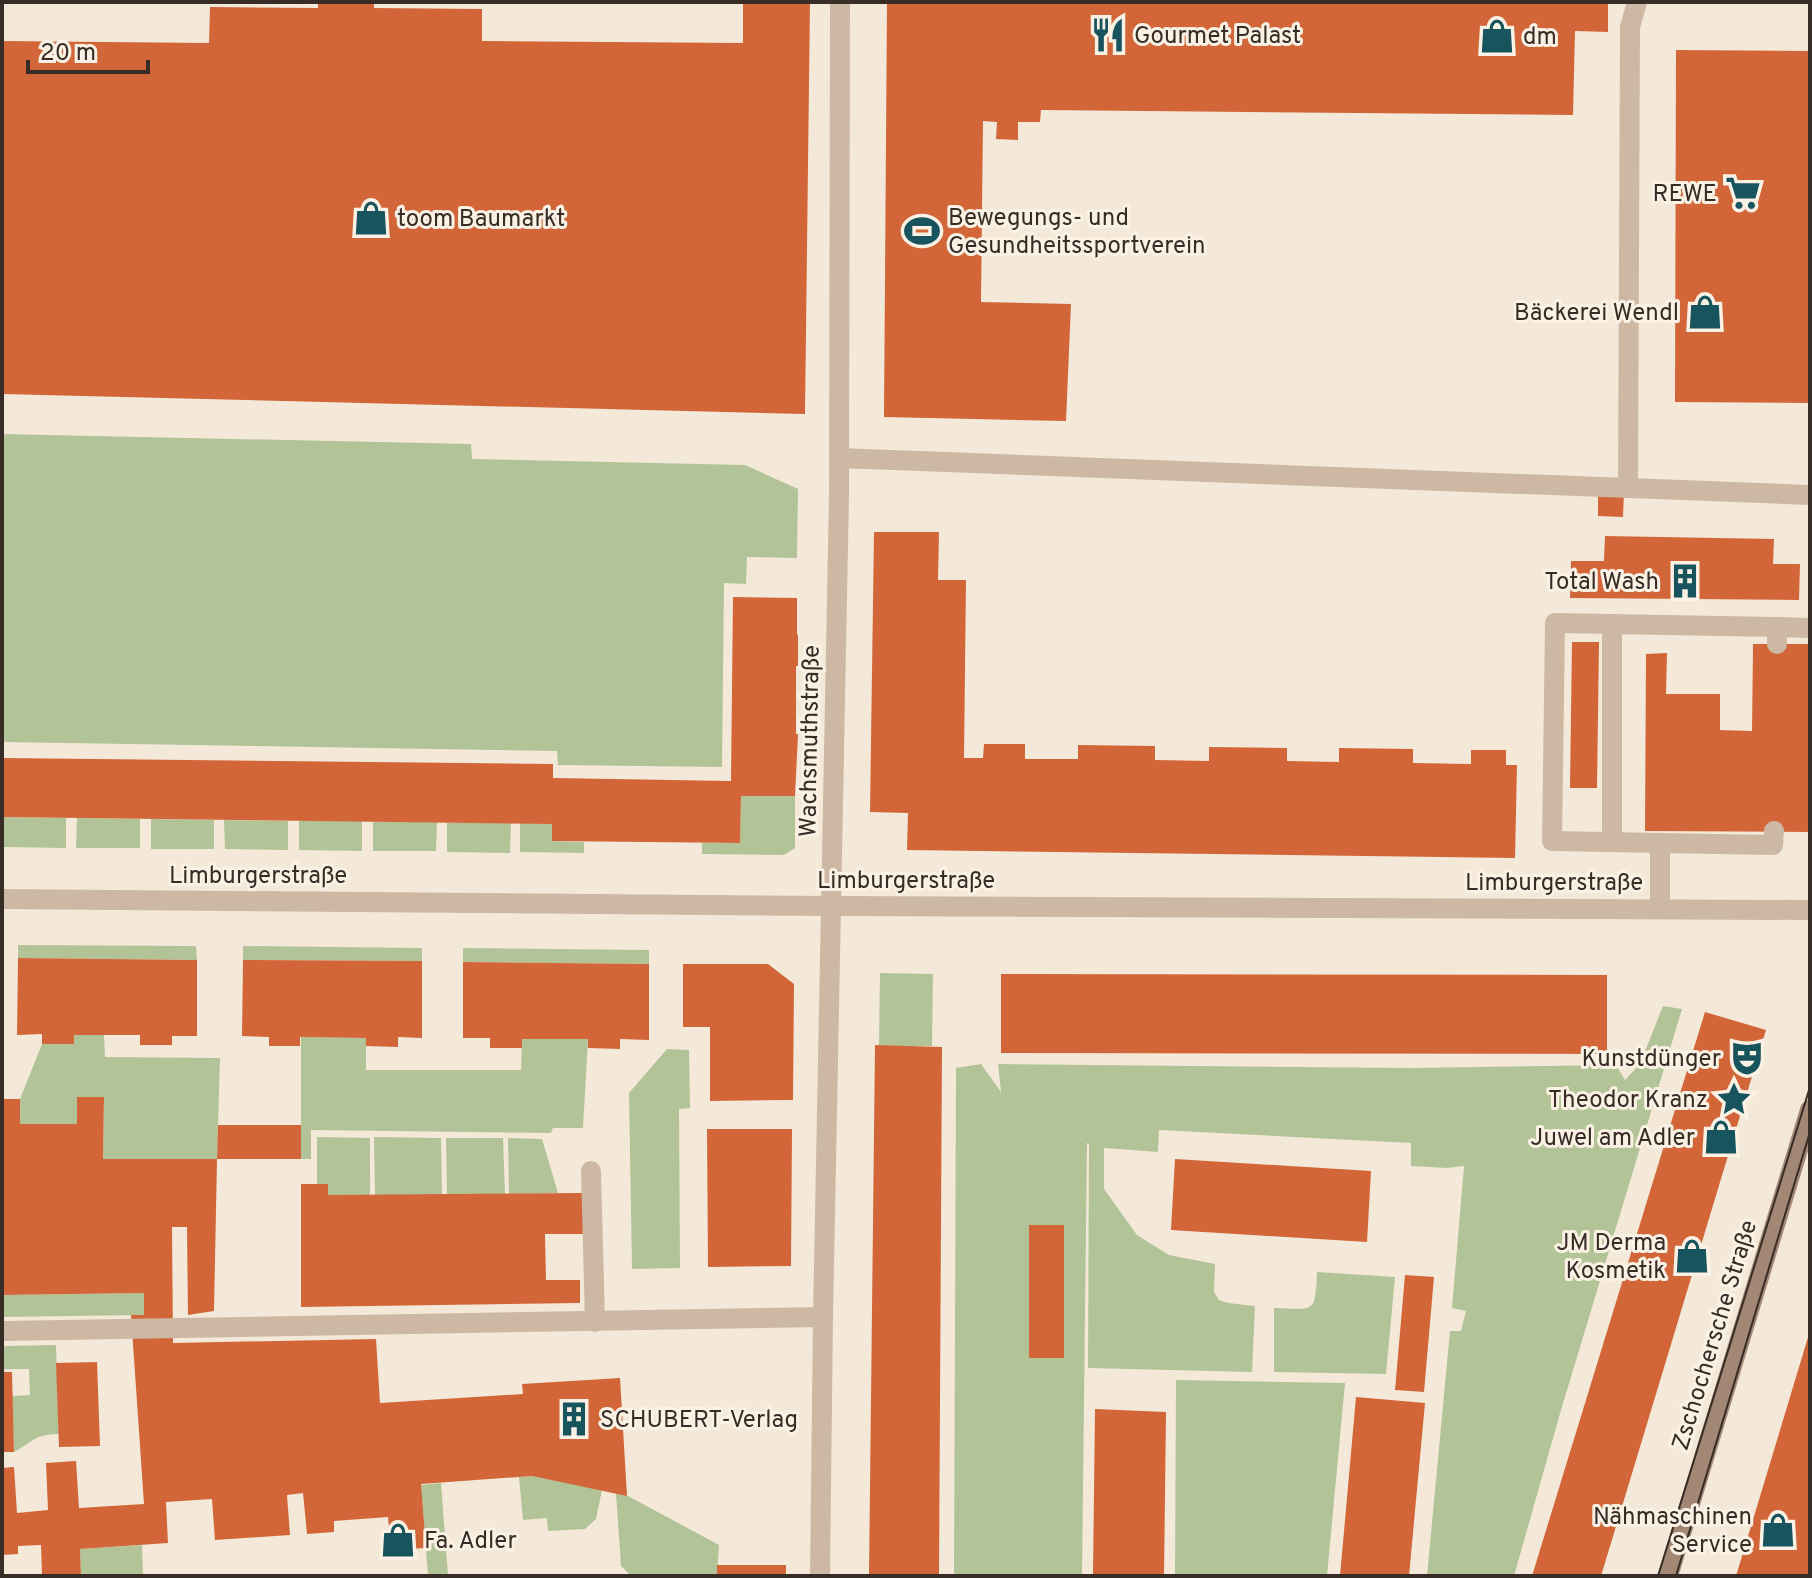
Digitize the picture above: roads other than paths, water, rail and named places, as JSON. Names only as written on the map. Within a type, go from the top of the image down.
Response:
[{"type":"main road","name":"Zschochersche Straße","points":[[1668,1576],[1810,1110]]},
{"type":"street","name":"Wachsmuthstraße","points":[[820,1576],[839,458],[840,2]]},
{"type":"street","points":[[1628,488],[1630,27],[1637,2]]},
{"type":"street","points":[[839,458],[1810,495]]},
{"type":"street","points":[[1774,831],[1773,845],[1552,841],[1555,623],[1777,635],[1810,628]]},
{"type":"street","points":[[1612,624],[1612,842]]},
{"type":"street","points":[[1660,843],[1660,909]]},
{"type":"street","name":"Limburgerstraße","points":[[2,899],[1810,910]]},
{"type":"street","points":[[591,1171],[595,1322]]},
{"type":"street","points":[[2,1331],[823,1317]]},
{"type":"tram line","points":[[1658,1576],[1810,1087]]},
{"type":"tram line","points":[[1676,1576],[1810,1132]]},
{"type":"place","name":"Gourmet Palast","points":[[1108,35]]},
{"type":"place","name":"dm","points":[[1497,36]]},
{"type":"place","name":"REWE","points":[[1743,193]]},
{"type":"place","name":"toom Baumarkt","points":[[371,218]]},
{"type":"place","name":"Bewegungs- und Gesundheitssportverein","points":[[922,231]]},
{"type":"place","name":"Bäckerei Wendl","points":[[1705,312]]},
{"type":"place","name":"Total Wash","points":[[1685,581]]},
{"type":"place","name":"Kunstdünger","points":[[1747,1058]]},
{"type":"place","name":"Theodor Kranz","points":[[1734,1099]]},
{"type":"place","name":"Juwel am Adler","points":[[1721,1137]]},
{"type":"place","name":"JM Derma Kosmetik","points":[[1692,1256]]},
{"type":"place","name":"SCHUBERT-Verlag","points":[[574,1419]]},
{"type":"place","name":"Nähmaschinen Service","points":[[1778,1530]]},
{"type":"place","name":"Fa. Adler","points":[[398,1540]]}]
